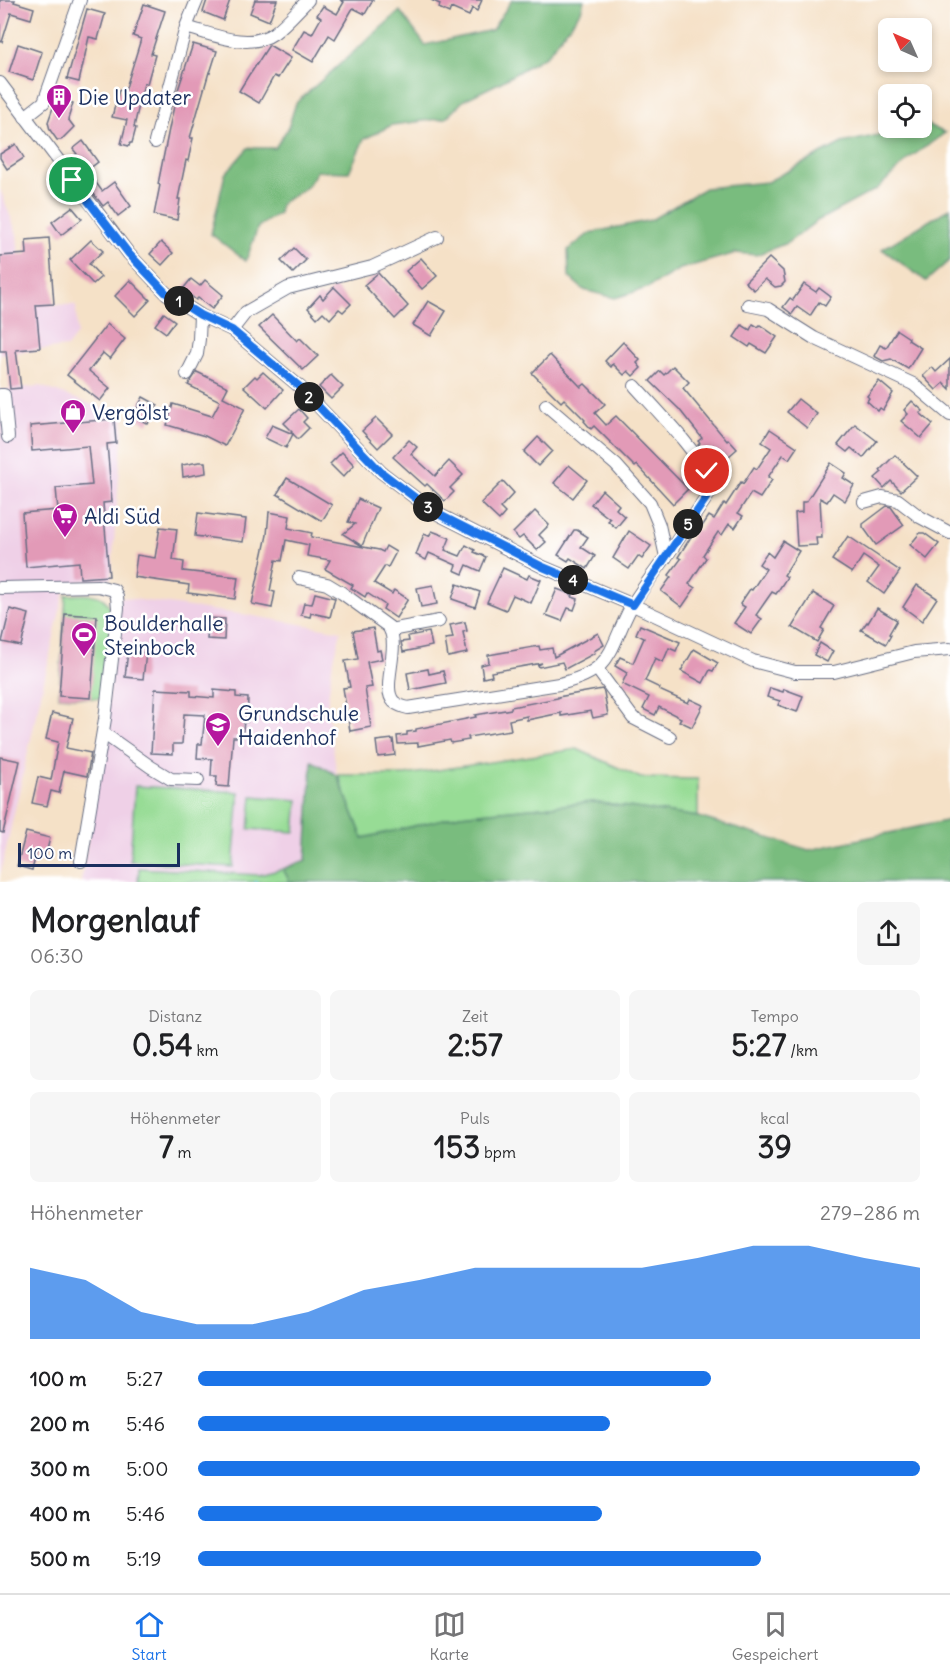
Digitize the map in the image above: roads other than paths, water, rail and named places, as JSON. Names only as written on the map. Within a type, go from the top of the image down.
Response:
[{"type":"street","points":[[25,117],[44,102],[80,0]]},
{"type":"street","points":[[155,142],[186,27],[197,0]]},
{"type":"street","points":[[186,27],[240,41],[258,40],[272,34],[308,0]]},
{"type":"street","points":[[0,83],[129,254],[166,293],[200,315],[232,330],[300,387],[381,472],[434,512],[543,567],[633,605],[753,661],[795,672],[834,672],[914,652],[950,649]]},
{"type":"street","points":[[232,330],[246,312],[288,288],[372,267],[437,237]]},
{"type":"street","points":[[748,305],[768,309],[814,338],[913,384],[950,415]]},
{"type":"street","points":[[188,374],[197,354],[200,315]]},
{"type":"street","points":[[299,578],[327,584],[380,619],[390,630],[393,644],[388,686],[394,702],[408,708],[558,684],[580,678],[597,669],[613,649],[633,605],[715,485],[707,471],[679,436],[635,386]]},
{"type":"street","points":[[0,395],[4,395],[8,437]]},
{"type":"street","points":[[546,405],[616,465],[650,503],[659,525],[666,557]]},
{"type":"street","points":[[864,502],[882,496],[898,500],[920,517],[950,533]]},
{"type":"street","points":[[0,588],[98,586],[114,590],[117,597],[118,608],[102,733],[81,861]]},
{"type":"street","points":[[390,630],[439,621]]},
{"type":"street","points":[[597,669],[633,718],[670,737]]},
{"type":"street","points":[[102,733],[171,779],[198,780]]},
{"type":"place","name":"Die Updater","points":[[59,120]]},
{"type":"place","name":"Vergölst","points":[[73,435]]},
{"type":"place","name":"Aldi Süd","points":[[65,539]]},
{"type":"place","name":"Boulderhalle Steinbock","points":[[84,658]]},
{"type":"place","name":"Grundschule Haidenhof","points":[[218,748]]}]
